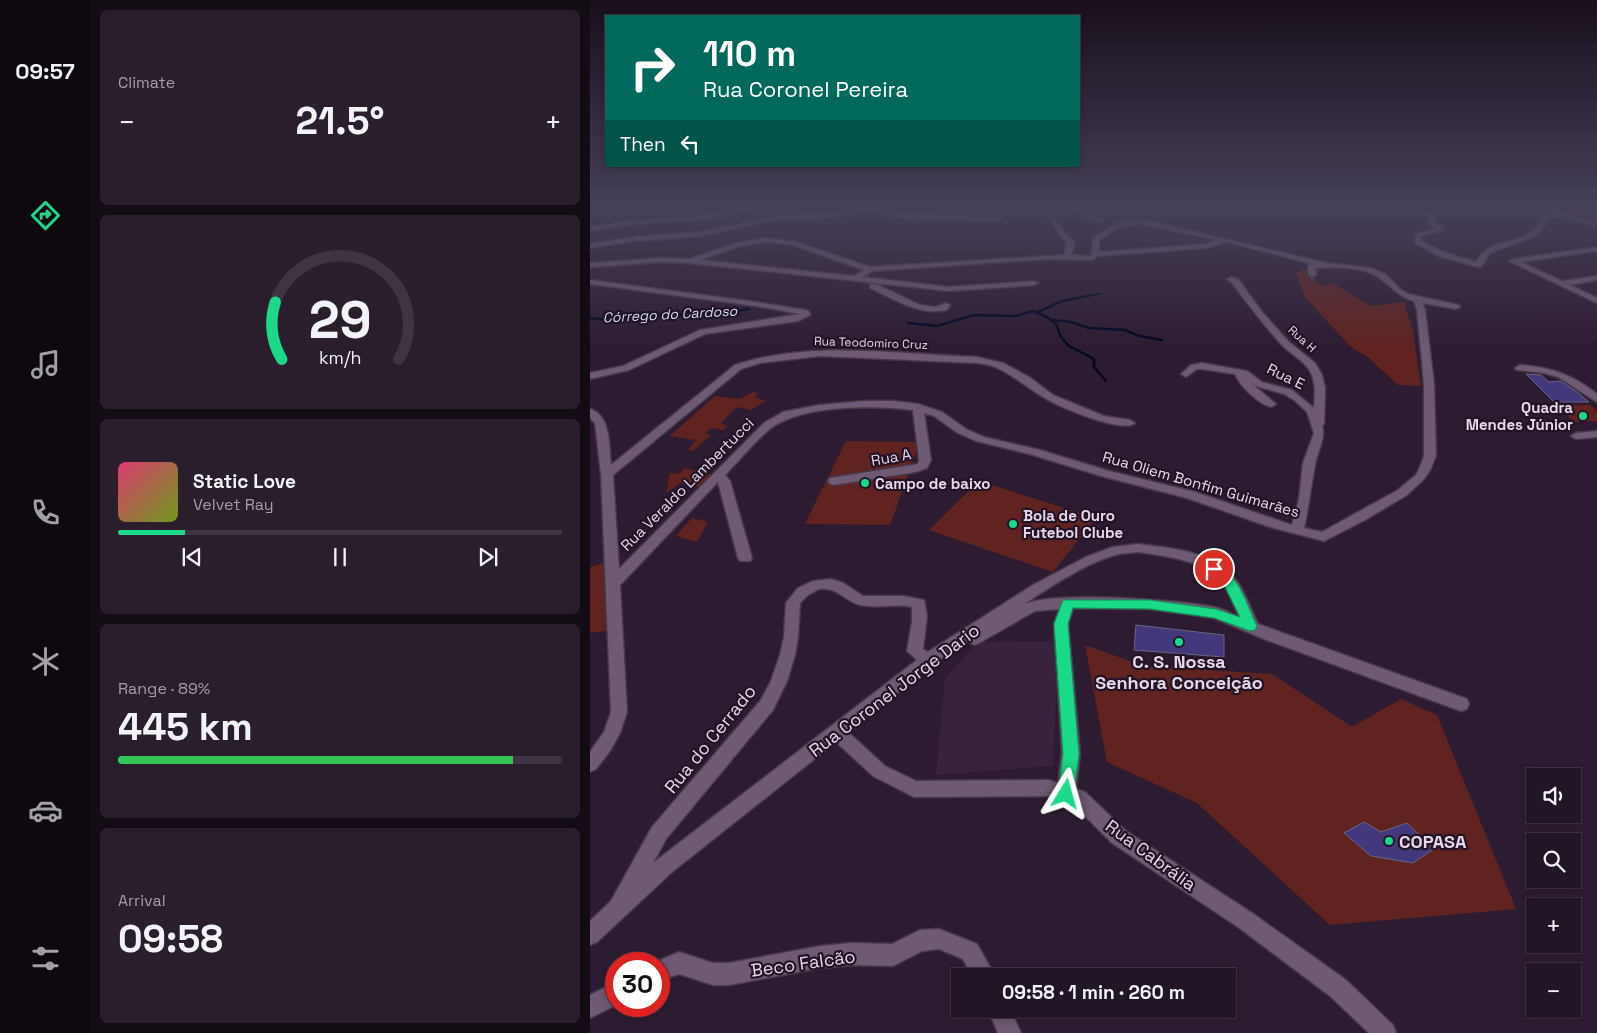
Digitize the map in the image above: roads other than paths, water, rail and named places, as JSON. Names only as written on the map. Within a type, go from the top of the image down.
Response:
[{"type":"street","points":[[689,261],[714,253]]},
{"type":"street","points":[[819,253],[870,270],[1067,256],[1092,258],[1096,254],[1106,253]]},
{"type":"street","points":[[1273,253],[1326,265],[1376,273],[1399,292],[1418,299],[1456,307]]},
{"type":"street","points":[[1439,253],[1478,265],[1484,253]]},
{"type":"street","points":[[1568,253],[1513,261],[1597,300]]},
{"type":"street","points":[[590,265],[661,260],[689,261],[859,280],[965,289],[1034,283]]},
{"type":"street","points":[[1312,275],[1312,266],[1326,265]]},
{"type":"street","points":[[859,280],[870,270]]},
{"type":"street","points":[[1561,284],[1597,278]]},
{"type":"street","name":"Rua H","points":[[1231,279],[1235,281],[1259,314],[1286,344],[1310,363],[1314,369],[1320,388],[1319,433]]},
{"type":"street","points":[[859,280],[922,308],[937,310],[944,308],[946,305]]},
{"type":"street","points":[[590,282],[747,303],[806,313],[806,315],[798,318],[703,332],[632,365],[590,376]]},
{"type":"street","name":"Rua Oliem Bonfim Guimarães","points":[[787,414],[819,408],[865,404],[893,404],[918,408],[938,414],[962,431],[980,439],[1036,452],[1105,474],[1191,495],[1274,524],[1324,536],[1407,490],[1420,478],[1430,456],[1429,384],[1422,310],[1418,299]]},
{"type":"street","name":"Rua Teodomiro Cruz","points":[[607,474],[738,367],[759,360],[804,354],[841,353],[977,360],[1000,365],[1026,379],[1049,397],[1102,419],[1130,423]]},
{"type":"street","name":"Rua E","points":[[1186,374],[1194,368],[1202,366],[1244,372],[1259,384],[1288,392],[1298,398],[1312,411],[1319,433]]},
{"type":"street","points":[[1520,368],[1548,370],[1562,374],[1575,380],[1597,399]]},
{"type":"street","points":[[1236,371],[1254,392],[1271,404]]},
{"type":"street","name":"Rua A","points":[[834,481],[916,469],[923,466],[926,460],[918,408]]},
{"type":"street","points":[[590,412],[600,422],[607,474],[620,712],[614,731],[603,750],[590,764]]},
{"type":"street","name":"Rua Veraldo Lambertucci","points":[[614,582],[768,425],[787,414]]},
{"type":"street","points":[[1297,529],[1305,499],[1309,463],[1319,433]]},
{"type":"street","points":[[1576,436],[1597,434]]},
{"type":"street","points":[[720,476],[724,481],[745,558]]},
{"type":"street","name":"Rua Coronel Jorge Dario","points":[[590,935],[618,911],[665,865],[928,660],[1038,588],[1096,557],[1124,549],[1138,548],[1162,550],[1203,562],[1225,576],[1233,588],[1250,626]]},
{"type":"street","name":"Rua do Cerrado","points":[[618,911],[660,833],[767,706],[780,682],[787,657],[791,637],[792,618],[790,608],[795,599],[805,589],[819,584],[836,585],[855,598],[871,601],[909,600],[919,604],[921,622],[915,640],[915,651],[928,660]]},
{"type":"street","points":[[1066,794],[1071,754],[1061,624],[1068,603]]},
{"type":"street","points":[[974,639],[1032,606],[1068,603],[1150,604],[1216,613],[1461,704]]},
{"type":"street","name":"Rua Cabrália","points":[[837,732],[879,771],[914,789],[1049,788],[1079,798],[1119,837],[1245,920],[1338,988],[1385,1033]]},
{"type":"street","name":"Beco Falcão","points":[[670,966],[679,963],[713,974],[729,974],[820,957],[851,954],[893,955],[920,941],[939,940],[970,951],[980,968]]},
{"type":"street","points":[[590,1007],[605,999]]},
{"type":"street","points":[[1003,1018],[1010,1033]]},
{"type":"waterway","name":"Córrego do Cardoso","points":[[1081,297],[1100,294]]},
{"type":"waterway","name":"Córrego do Cardoso","points":[[1038,312],[1062,301],[1088,296]]},
{"type":"waterway","name":"Córrego do Cardoso","points":[[590,318],[607,320],[656,313],[664,317],[671,317],[697,310],[720,313],[749,309]]},
{"type":"waterway","name":"Córrego do Cardoso","points":[[908,323],[937,326],[974,315],[1015,316],[1033,311],[1047,317],[1056,324],[1061,337],[1069,346],[1094,359],[1094,367],[1106,381]]},
{"type":"waterway","name":"Córrego do Cardoso","points":[[1053,320],[1071,322],[1089,328],[1125,330],[1139,336],[1162,340]]},
{"type":"place","name":"Quadra Mendes Júnior","points":[[1583,416]]},
{"type":"place","name":"Campo de baixo","points":[[865,483]]},
{"type":"place","name":"Bola de Ouro Futebol Clube","points":[[1013,524]]},
{"type":"place","name":"C. S. Nossa Senhora Conceição","points":[[1179,642]]},
{"type":"place","name":"COPASA","points":[[1389,841]]}]
